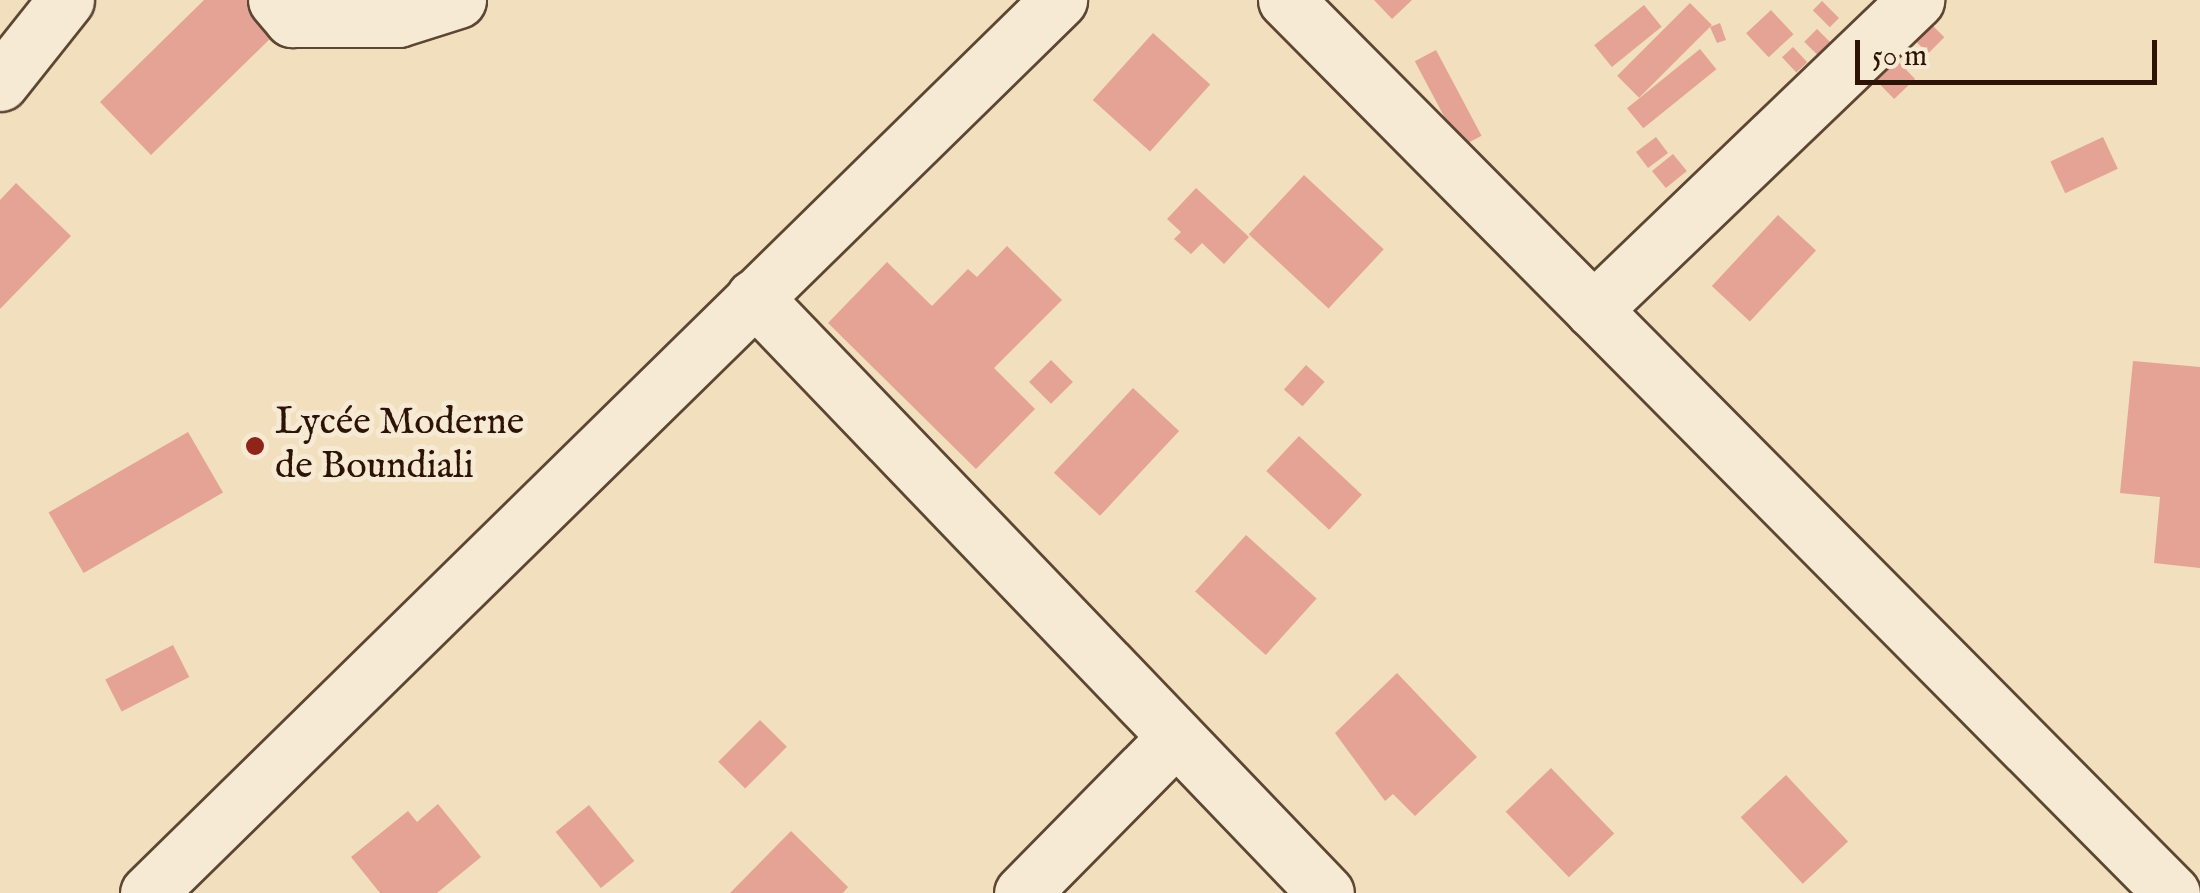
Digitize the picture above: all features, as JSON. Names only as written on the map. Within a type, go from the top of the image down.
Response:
[{"type":"street","points":[[0,83],[66,0]]},
{"type":"street","points":[[276,0],[292,20],[398,19],[458,0]]},
{"type":"street","points":[[148,893],[1059,0]]},
{"type":"street","points":[[1286,0],[2174,893],[2200,869]]},
{"type":"street","points":[[1593,310],[1916,0]]},
{"type":"street","points":[[754,297],[1326,893]]},
{"type":"street","points":[[1022,893],[1176,737]]},
{"type":"building","points":[[204,0],[248,0],[278,31],[151,155],[100,102]]},
{"type":"building","points":[[1374,0],[1412,0],[1392,19]]},
{"type":"building","points":[[1822,1],[1839,18],[1830,27],[1813,10]]},
{"type":"building","points":[[1690,3],[1712,25],[1639,98],[1617,76]]},
{"type":"building","points":[[1644,5],[1662,27],[1612,67],[1594,45]]},
{"type":"building","points":[[1771,10],[1794,34],[1769,57],[1746,33]]},
{"type":"building","points":[[1921,14],[1944,37],[1928,54],[1905,30]]},
{"type":"building","points":[[1720,23],[1726,40],[1717,43],[1710,27]]},
{"type":"building","points":[[1817,29],[1833,45],[1821,58],[1804,42]]},
{"type":"building","points":[[1153,33],[1210,85],[1150,151],[1093,100]]},
{"type":"building","points":[[1793,47],[1807,62],[1796,73],[1782,57]]},
{"type":"building","points":[[1700,49],[1716,69],[1643,128],[1627,108]]},
{"type":"building","points":[[1436,50],[1482,136],[1460,147],[1415,61]]},
{"type":"building","points":[[1890,53],[1915,79],[1894,99],[1869,73]]},
{"type":"building","points":[[1656,137],[1668,153],[1648,168],[1636,152]]},
{"type":"building","points":[[2103,137],[2118,169],[2065,193],[2050,162]]},
{"type":"building","points":[[1673,154],[1687,171],[1666,188],[1652,171]]},
{"type":"building","points":[[1304,175],[1384,249],[1328,309],[1249,234]]},
{"type":"building","points":[[16,183],[71,236],[0,309],[0,200]]},
{"type":"building","points":[[1196,188],[1249,237],[1224,264],[1202,243],[1191,254],[1174,239],[1181,232],[1167,219]]},
{"type":"building","points":[[1778,215],[1816,250],[1750,321],[1712,286]]},
{"type":"building","points":[[1007,246],[1062,300],[994,368],[1035,409],[976,469],[828,323],[887,262],[932,306],[968,269],[977,277]]},
{"type":"building","points":[[1051,360],[1073,382],[1051,404],[1029,382]]},
{"type":"building","points":[[2133,361],[2200,367],[2200,568],[2154,563],[2160,497],[2120,493]]},
{"type":"building","points":[[1306,365],[1325,382],[1302,406],[1284,390]]},
{"type":"building","points":[[1133,388],[1179,431],[1100,516],[1054,473]]},
{"type":"building","points":[[188,432],[223,493],[84,573],[49,512]]},
{"type":"building","points":[[1299,436],[1362,495],[1329,530],[1266,471]]},
{"type":"building","points":[[1246,535],[1317,599],[1266,655],[1195,591]]},
{"type":"building","points":[[173,645],[189,677],[122,712],[105,680]]},
{"type":"building","points":[[1397,673],[1477,757],[1415,816],[1393,794],[1385,801],[1335,733]]},
{"type":"building","points":[[760,720],[787,747],[745,789],[718,762]]},
{"type":"building","points":[[1551,768],[1614,833],[1569,877],[1506,812]]},
{"type":"building","points":[[1786,775],[1848,842],[1803,884],[1741,817]]},
{"type":"building","points":[[438,804],[481,857],[437,893],[380,893],[351,857],[408,811],[417,822]]},
{"type":"building","points":[[589,805],[634,861],[601,888],[556,832]]},
{"type":"building","points":[[791,831],[848,887],[843,893],[730,893]]},
{"type":"place","name":"Lycée Moderne de Boundiali","points":[[255,446]]}]
